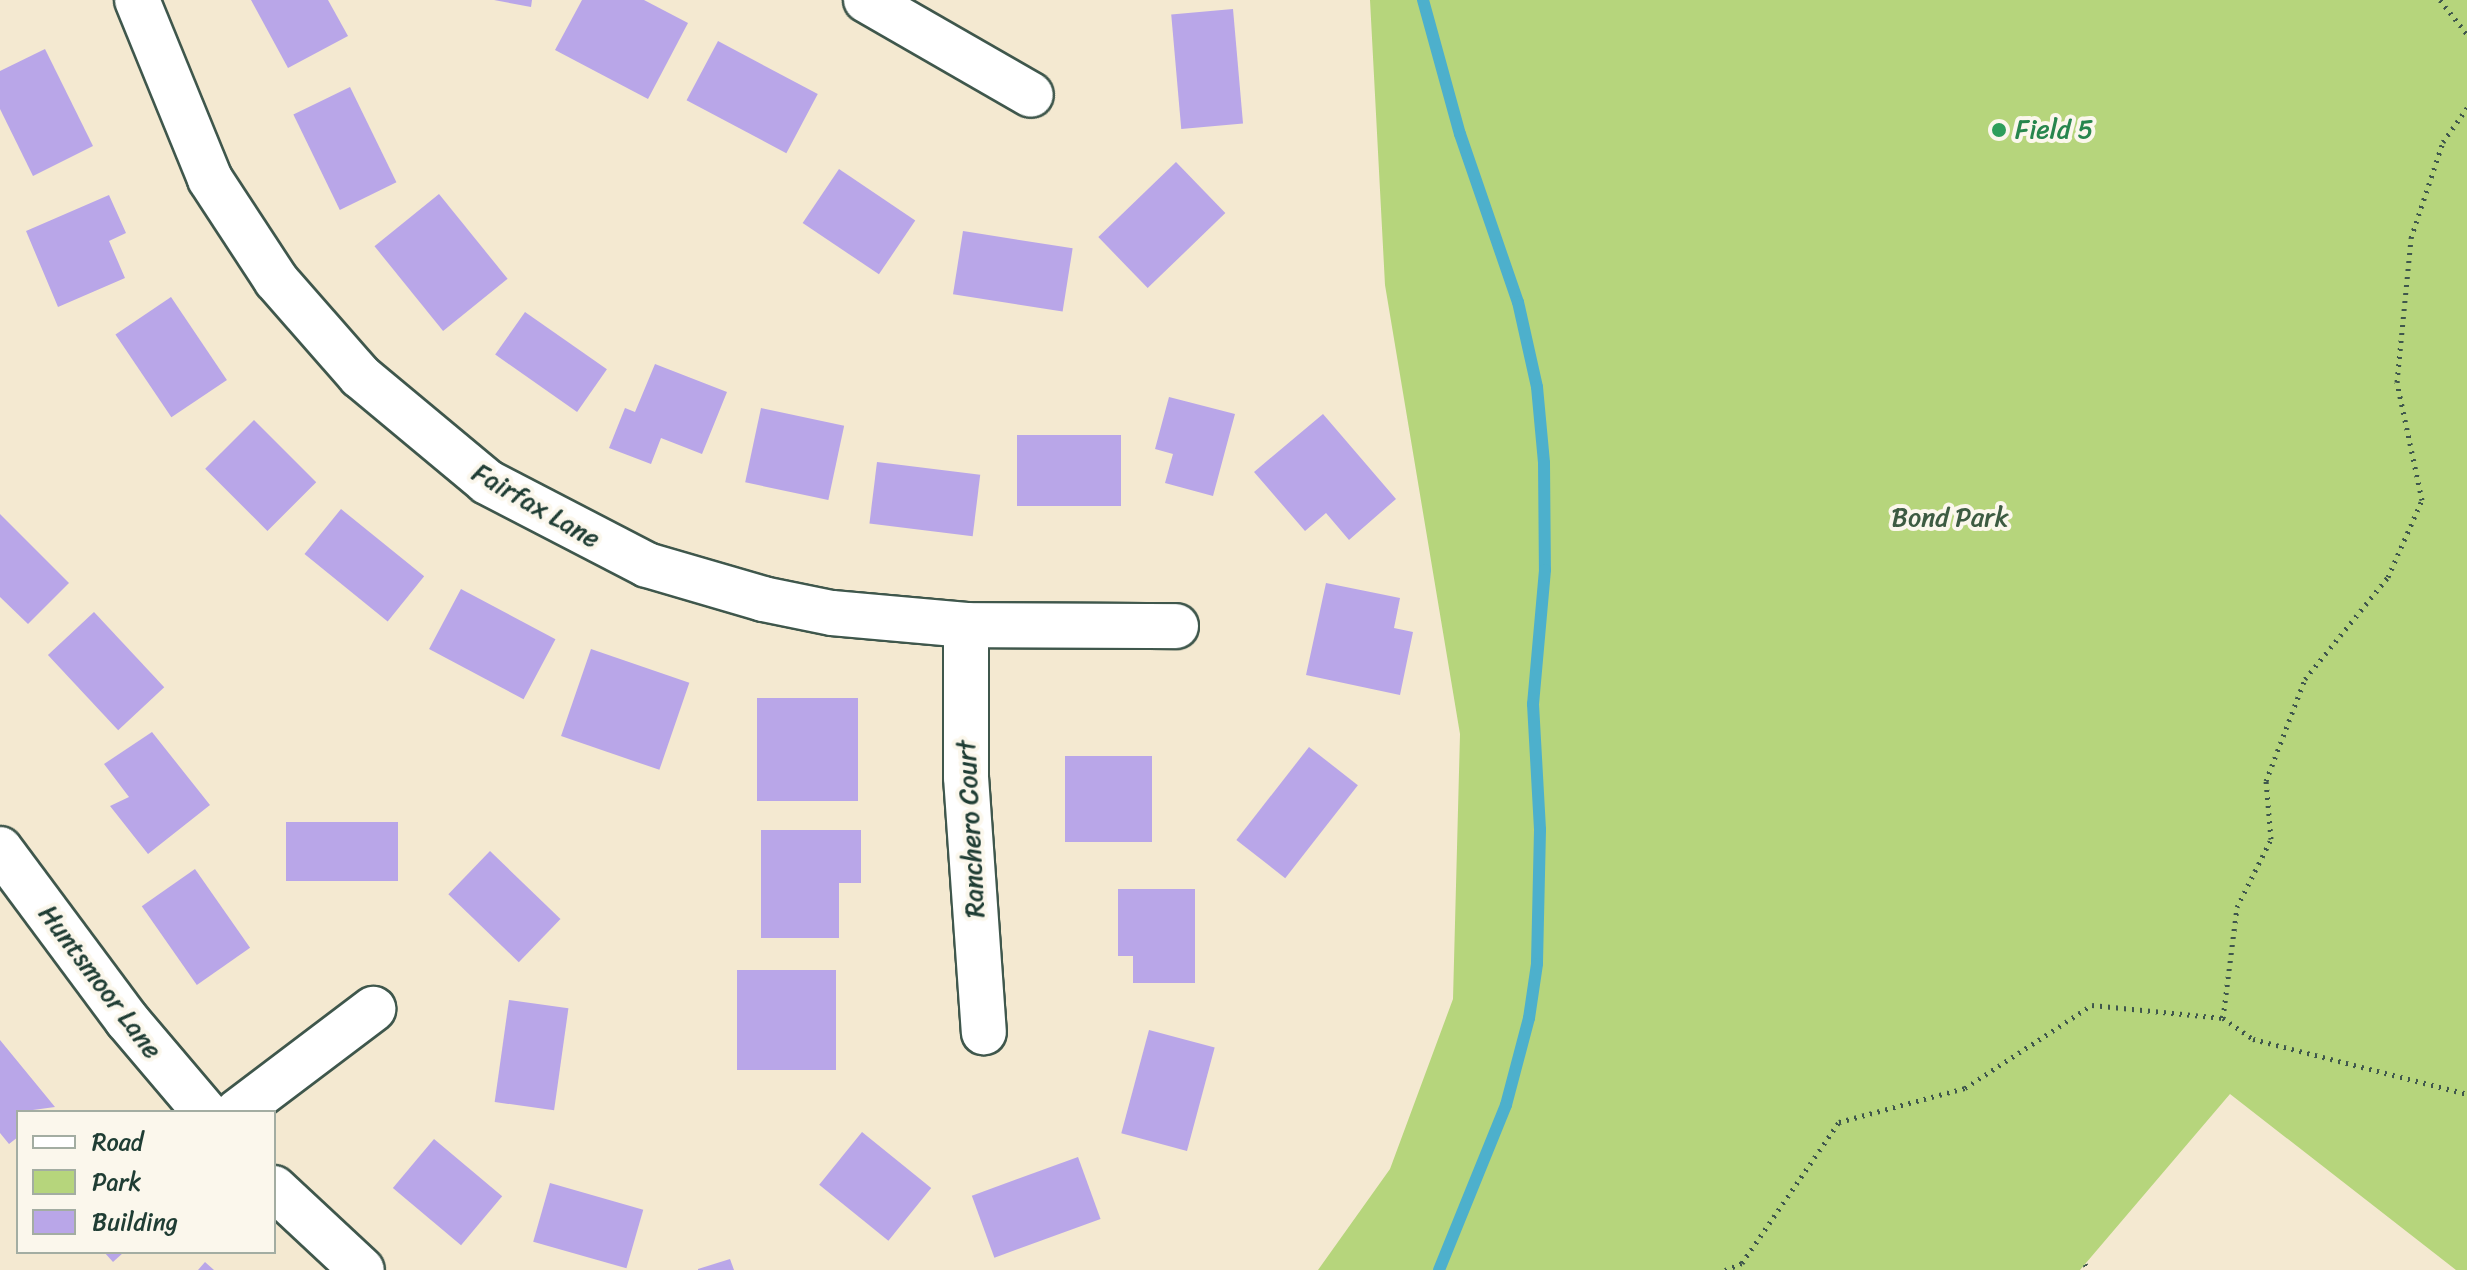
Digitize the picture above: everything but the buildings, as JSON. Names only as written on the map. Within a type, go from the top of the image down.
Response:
[{"type":"street","name":"Fairfax Lane","points":[[137,0],[210,179],[276,280],[360,376],[487,482],[595,542],[698,582],[832,613],[966,625],[1176,626]]},
{"type":"street","points":[[866,0],[1031,95]]},
{"type":"street","name":"Ranchero Court","points":[[966,625],[966,777],[984,1032]]},
{"type":"street","name":"Huntsmoor Lane","points":[[0,849],[127,1020],[203,1110]]},
{"type":"street","points":[[240,1110],[373,1009]]},
{"type":"street","points":[[276,1190],[362,1270]]},
{"type":"path","points":[[2440,0],[2467,34]]},
{"type":"path","points":[[2223,1018],[2237,907],[2271,839],[2266,781],[2305,679],[2388,577],[2422,500],[2397,382],[2411,238],[2443,142],[2467,108]]},
{"type":"path","points":[[1725,1270],[1742,1263],[1839,1122],[1965,1088],[2092,1005],[2223,1018],[2253,1039],[2467,1094]]},
{"type":"green space","name":"Bond Park","points":[[1370,0],[2467,0],[2467,1270],[2456,1270],[2230,1094],[2080,1270],[1318,1270],[1390,1169],[1453,999],[1460,734],[1385,285]]},
{"type":"waterway","points":[[1423,0],[1460,134],[1518,302],[1537,387],[1544,463],[1545,570],[1533,704],[1540,830],[1537,964],[1529,1018],[1506,1105],[1439,1270]]},
{"type":"place","name":"Field 5","points":[[1999,130]]}]
